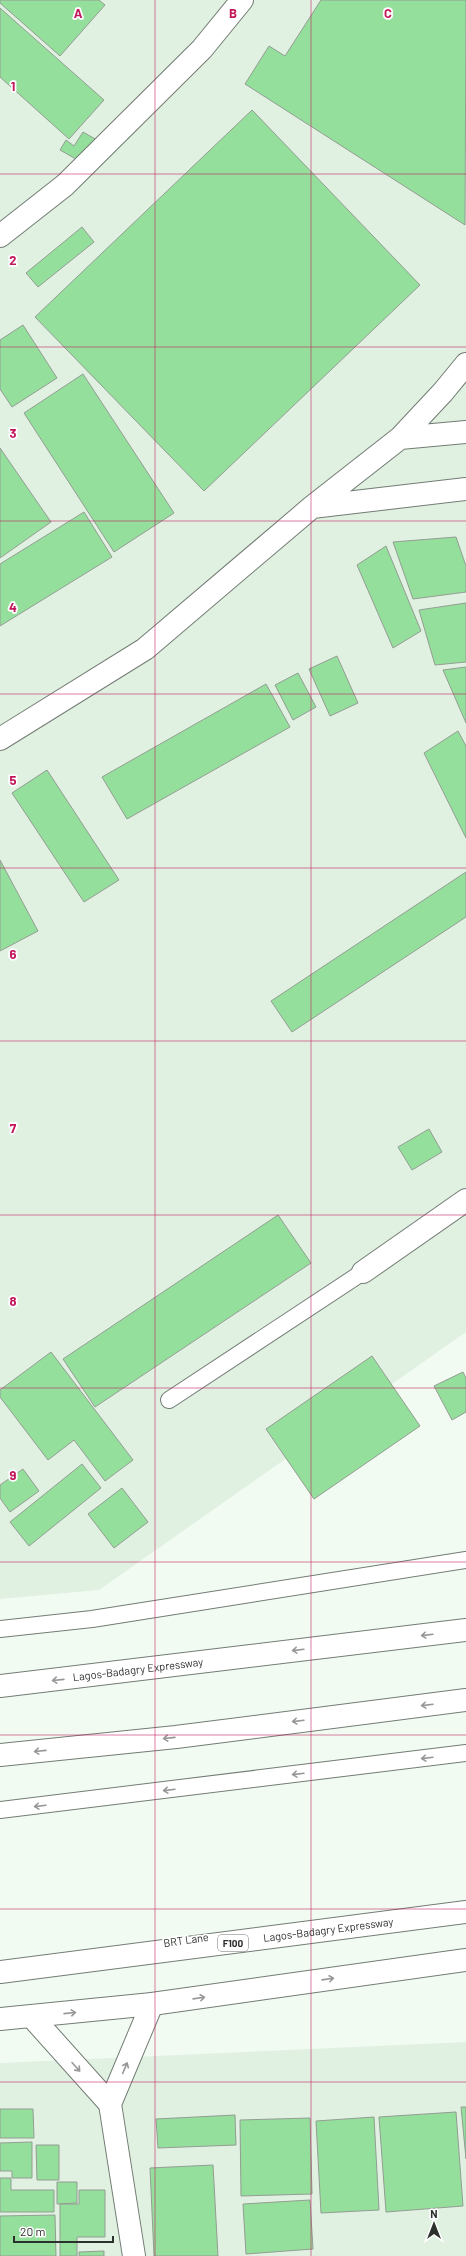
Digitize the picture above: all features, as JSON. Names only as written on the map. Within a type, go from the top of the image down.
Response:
[{"type":"main road","points":[[0,236],[65,185],[202,49],[242,0]]},
{"type":"main road","points":[[0,739],[145,649],[312,506],[400,438],[443,392],[466,364]]},
{"type":"main road","points":[[400,438],[466,432]]},
{"type":"main road","points":[[312,506],[466,489]]},
{"type":"main road","points":[[363,1272],[466,1200]]},
{"type":"main road","name":"Lagos-Badagry Expressway","points":[[0,1686],[466,1630]]},
{"type":"main road","points":[[0,1755],[176,1737],[466,1700]]},
{"type":"main road","name":"Lagos-Badagry Expressway","points":[[0,1972],[466,1912]]},
{"type":"main road","points":[[0,2019],[152,2004],[466,1960]]},
{"type":"main road","points":[[134,2256],[110,2104],[152,2004]]},
{"type":"main road","points":[[32,2017],[110,2104]]},
{"type":"lane","points":[[169,1400],[363,1272]]},
{"type":"lane","points":[[0,1629],[92,1619],[466,1560]]},
{"type":"lane","points":[[0,1810],[466,1753]]},
{"type":"lane","name":"BRT Lane","points":[[0,1962],[89,1953],[466,1901]]},
{"type":"shaded area","points":[[0,0],[466,0],[466,1332],[99,1590],[0,1599]]},
{"type":"shaded area","points":[[466,2042],[466,2256],[0,2256],[0,2063]]},
{"type":"building","points":[[0,0],[99,0],[105,5],[60,56],[0,3]]},
{"type":"building","points":[[321,0],[466,0],[465,225],[245,84],[269,46],[285,56]]},
{"type":"building","points":[[0,8],[104,100],[69,139],[0,77]]},
{"type":"building","points":[[252,110],[420,285],[204,491],[35,317]]},
{"type":"building","points":[[83,132],[97,140],[83,163],[60,150],[66,140],[74,146]]},
{"type":"building","points":[[82,227],[94,242],[38,287],[26,273]]},
{"type":"building","points":[[23,325],[57,378],[12,407],[0,389],[0,340]]},
{"type":"building","points":[[83,374],[174,513],[114,552],[24,413]]},
{"type":"building","points":[[0,448],[51,522],[0,558]]},
{"type":"building","points":[[84,512],[112,557],[0,626],[0,564]]},
{"type":"building","points":[[456,537],[466,566],[466,592],[413,599],[393,542]]},
{"type":"building","points":[[386,546],[421,631],[393,648],[357,565]]},
{"type":"building","points":[[466,603],[466,662],[435,665],[419,610]]},
{"type":"building","points":[[337,656],[358,703],[330,716],[309,669]]},
{"type":"building","points":[[466,667],[466,723],[443,670]]},
{"type":"building","points":[[298,673],[316,707],[293,720],[275,685]]},
{"type":"building","points":[[266,684],[290,727],[127,819],[102,777]]},
{"type":"building","points":[[458,731],[466,746],[466,838],[424,753]]},
{"type":"building","points":[[47,770],[119,880],[84,902],[12,793]]},
{"type":"building","points":[[0,860],[38,931],[0,951]]},
{"type":"building","points":[[466,872],[466,917],[292,1032],[271,1001]]},
{"type":"building","points":[[429,1129],[442,1152],[412,1170],[398,1147]]},
{"type":"building","points":[[278,1215],[311,1263],[95,1407],[63,1359]]},
{"type":"building","points":[[51,1352],[133,1460],[105,1481],[74,1440],[48,1460],[0,1397],[0,1390]]},
{"type":"building","points":[[372,1356],[420,1426],[314,1499],[266,1429]]},
{"type":"building","points":[[463,1372],[466,1378],[466,1412],[452,1420],[434,1386]]},
{"type":"building","points":[[82,1464],[101,1488],[29,1546],[10,1522]]},
{"type":"building","points":[[23,1469],[39,1491],[10,1512],[0,1498],[0,1485]]},
{"type":"building","points":[[122,1488],[148,1522],[114,1548],[88,1514]]},
{"type":"building","points":[[461,2107],[466,2107],[466,2159]]},
{"type":"building","points":[[0,2109],[33,2109],[34,2138],[0,2138]]},
{"type":"building","points":[[456,2112],[463,2206],[386,2212],[379,2117]]},
{"type":"building","points":[[235,2115],[236,2145],[158,2148],[156,2119]]},
{"type":"building","points":[[374,2117],[379,2210],[321,2213],[316,2121]]},
{"type":"building","points":[[310,2118],[312,2194],[241,2196],[240,2120]]},
{"type":"building","points":[[32,2142],[32,2178],[12,2178],[12,2171],[0,2171],[0,2143]]},
{"type":"building","points":[[36,2145],[59,2145],[59,2180],[37,2180]]},
{"type":"building","points":[[213,2165],[218,2256],[154,2256],[150,2168]]},
{"type":"building","points":[[0,2178],[11,2178],[11,2190],[54,2190],[54,2212],[0,2212]]},
{"type":"building","points":[[57,2182],[77,2182],[77,2203],[57,2204]]},
{"type":"building","points":[[79,2190],[105,2190],[105,2237],[77,2237],[77,2256],[60,2256],[60,2204],[79,2204]]},
{"type":"building","points":[[310,2200],[313,2249],[246,2254],[243,2204]]},
{"type":"building","points":[[55,2215],[56,2256],[0,2256],[0,2216]]},
{"type":"building","points":[[104,2251],[104,2256],[79,2256],[79,2252]]}]
